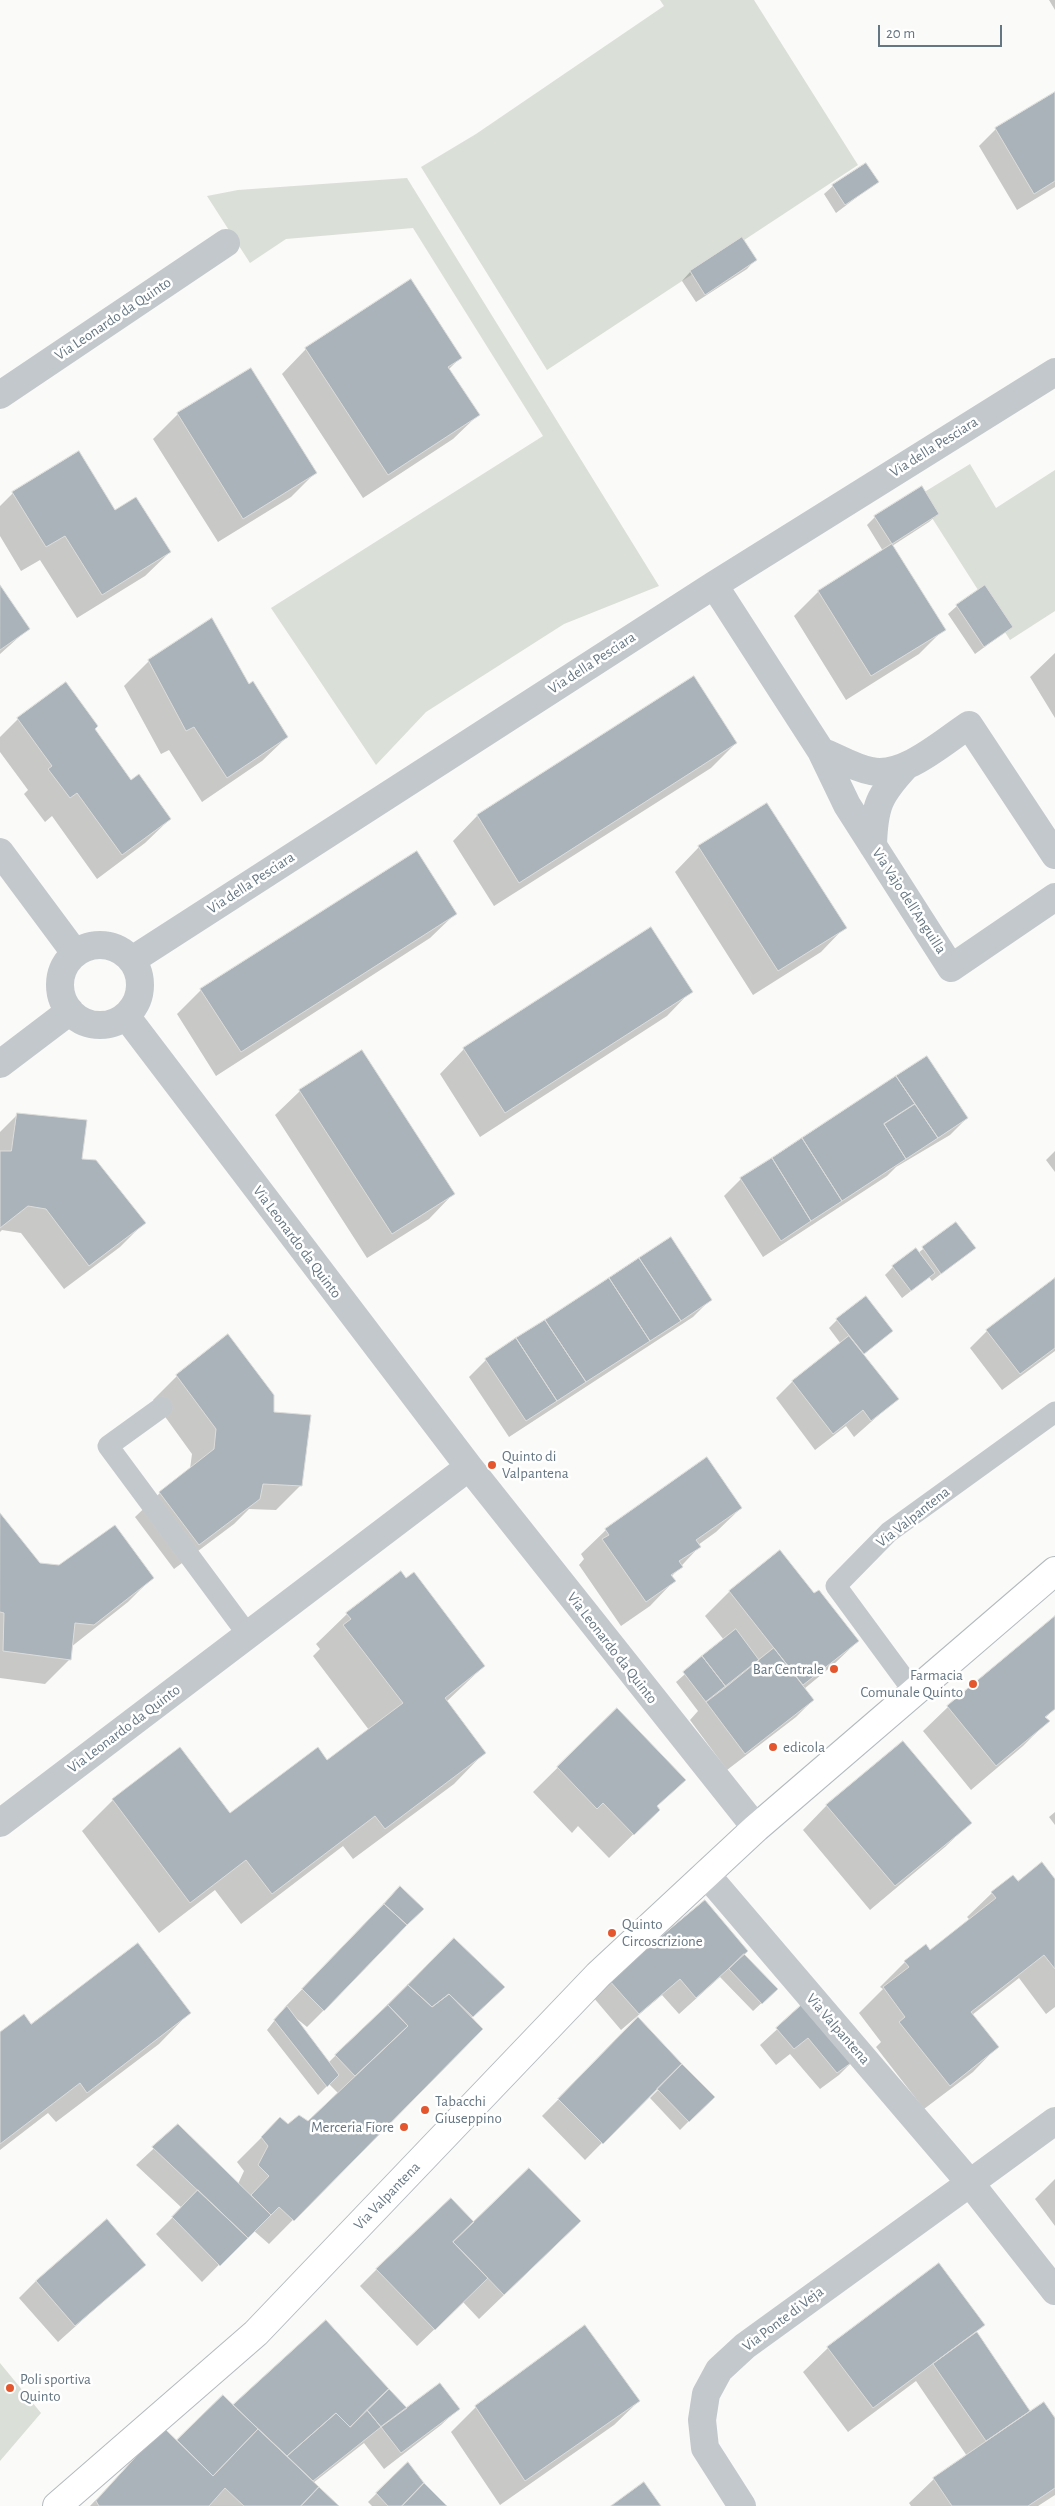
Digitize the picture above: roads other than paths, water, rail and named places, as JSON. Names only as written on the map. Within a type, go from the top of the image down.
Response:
[{"type":"street","name":"Via Leonardo da Quinto","points":[[0,395],[226,244]]},
{"type":"street","name":"Via della Pesciara","points":[[132,960],[714,585],[1055,372]]},
{"type":"street","name":"Via Vajo dell'Anguilla","points":[[714,585],[821,751],[847,805],[951,968],[1055,897]]},
{"type":"street","points":[[821,751],[870,771],[889,772],[906,766],[970,725],[1055,855]]},
{"type":"street","points":[[873,846],[877,807],[885,788],[906,766]]},
{"type":"street","points":[[0,852],[75,953]]},
{"type":"street","points":[[110,946],[122,951],[132,960],[138,970],[141,983],[134,1007],[126,1016],[115,1022],[91,1024],[79,1019],[70,1011],[60,988],[61,975],[66,963],[75,953],[86,947],[110,946]]},
{"type":"street","points":[[0,1064],[70,1011]]},
{"type":"street","name":"Via Leonardo da Quinto","points":[[126,1016],[469,1467],[756,1828]]},
{"type":"street","name":"Via Leonardo da Quinto","points":[[0,1824],[469,1467]]},
{"type":"street","name":"Via Valpantena","points":[[56,2506],[256,2333],[598,1975],[756,1828],[1055,1571]]},
{"type":"street","name":"Via Valpantena","points":[[706,1874],[970,2183]]},
{"type":"street","name":"Via Ponte di Veja","points":[[742,2506],[705,2448],[702,2420],[706,2394],[719,2370],[745,2346],[1055,2121]]},
{"type":"street","points":[[970,2183],[1055,2291]]},
{"type":"lane","points":[[162,1407],[108,1446],[248,1635]]},
{"type":"lane","name":"Via Valpantena","points":[[914,1692],[836,1586],[888,1532],[1055,1412]]},
{"type":"place","name":"Quinto di Valpantena","points":[[492,1465]]},
{"type":"place","name":"Bar Centrale","points":[[834,1669]]},
{"type":"place","name":"Farmacia Comunale Quinto","points":[[973,1684]]},
{"type":"place","name":"edicola","points":[[773,1747]]},
{"type":"place","name":"Quinto Circoscrizione","points":[[612,1933]]},
{"type":"place","name":"Tabacchi Giuseppino","points":[[425,2110]]},
{"type":"place","name":"Merceria Fiore","points":[[404,2127]]},
{"type":"place","name":"Poli sportiva Quinto","points":[[10,2388]]}]
